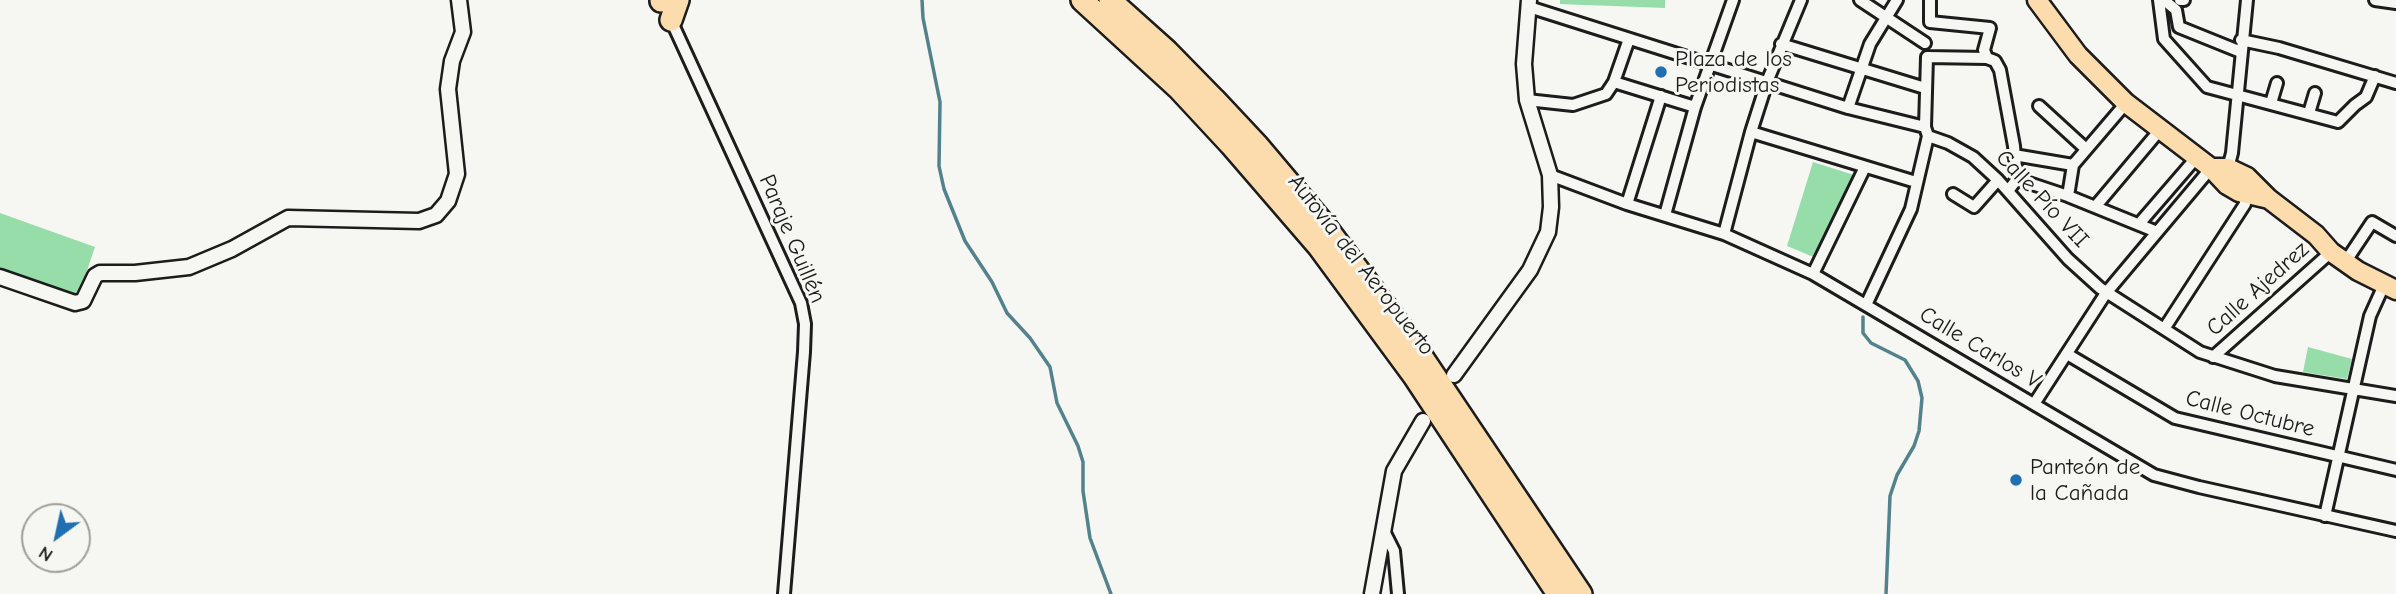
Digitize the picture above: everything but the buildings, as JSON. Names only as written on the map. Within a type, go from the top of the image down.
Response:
[{"type":"highway","points":[[671,20],[678,0]]},
{"type":"highway","name":"Autovía del Aeropuerto","points":[[1110,0],[1167,51],[1214,99],[1324,223],[1410,339],[1581,594]]},
{"type":"highway","name":"Autovía del Aeropuerto","points":[[1084,2],[1179,89],[1223,135],[1319,247],[1414,376],[1558,594]]},
{"type":"main road","points":[[2037,0],[2078,55],[2126,103],[2160,131],[2196,158],[2269,200],[2358,271],[2392,285]]},
{"type":"main road","points":[[2316,235],[2330,241],[2392,285]]},
{"type":"street","points":[[0,276],[75,303],[83,301],[95,275],[100,273],[135,273],[189,267],[232,249],[288,218],[419,221],[436,215],[448,201],[457,174],[448,89],[452,61],[463,32],[459,0]]},
{"type":"street","name":"Paraje Guillén","points":[[662,0],[801,303],[805,324],[804,352],[784,594]]},
{"type":"street","points":[[1665,215],[1695,107],[1733,0]]},
{"type":"street","points":[[1724,234],[1767,82],[1801,0]]},
{"type":"street","points":[[1860,0],[1925,43]]},
{"type":"street","points":[[1847,108],[1870,44],[1897,0]]},
{"type":"street","points":[[1930,0],[1930,22],[1990,28],[1984,51],[1987,58]]},
{"type":"street","points":[[2162,0],[2176,10],[2179,27],[2241,46],[2279,48],[2396,83]]},
{"type":"street","points":[[2162,0],[2164,39],[2207,87],[2338,122],[2366,97],[2375,76]]},
{"type":"street","points":[[2034,404],[2106,293],[2157,232],[2222,171],[2232,153],[2247,0]]},
{"type":"street","points":[[2375,0],[2396,3]]},
{"type":"street","points":[[1454,375],[1530,270],[1542,250],[1548,232],[1551,207],[1550,175],[1527,100],[1524,64],[1529,4]]},
{"type":"street","name":"Calle Pío VII","points":[[1529,4],[1629,39],[1926,132],[1973,158],[1998,180],[2068,259],[2106,293],[2213,357],[2275,376],[2396,396]]},
{"type":"street","points":[[1527,100],[1573,105],[1606,94],[1614,82],[1629,39]]},
{"type":"street","points":[[1781,44],[1925,88]]},
{"type":"street","points":[[1866,305],[1911,209],[1926,132],[1927,57],[1987,58],[1995,61],[2000,70],[2017,179],[2008,191]]},
{"type":"street","points":[[1614,82],[1695,107]]},
{"type":"street","points":[[2272,103],[2277,83]]},
{"type":"street","points":[[2309,113],[2315,93]]},
{"type":"street","points":[[1627,204],[1661,96]]},
{"type":"street","points":[[2068,196],[2073,165],[2126,103]]},
{"type":"street","points":[[2039,106],[2086,149]]},
{"type":"street","points":[[2095,206],[2160,131]]},
{"type":"street","points":[[1751,132],[1916,183]]},
{"type":"street","points":[[2014,155],[2073,165]]},
{"type":"street","points":[[2139,224],[2196,158]]},
{"type":"street","points":[[1813,274],[1865,167]]},
{"type":"street","name":"Calle Carlos V","points":[[1550,175],[1627,204],[1724,234],[1813,274],[2154,474],[2199,487],[2396,531]]},
{"type":"street","points":[[2017,179],[2095,206],[2157,232]]},
{"type":"street","points":[[1953,194],[1974,206],[1998,180]]},
{"type":"street","points":[[2164,329],[2245,204],[2249,189]]},
{"type":"street","points":[[2350,255],[2372,222],[2396,236]]},
{"type":"street","name":"Calle Ajedrez","points":[[2213,357],[2331,252]]},
{"type":"street","points":[[2325,516],[2370,316],[2392,285]]},
{"type":"street","name":"Calle Octubre","points":[[2067,354],[2175,418],[2396,470]]},
{"type":"street","points":[[1372,594],[1394,471],[1423,421]]},
{"type":"street","points":[[1384,531],[1394,551],[1398,594]]},
{"type":"green space","points":[[1560,0],[1665,0],[1665,8],[1560,4]]},
{"type":"green space","points":[[1813,162],[1857,176],[1816,258],[1787,246]]},
{"type":"green space","points":[[0,213],[95,247],[78,297],[0,270]]},
{"type":"green space","points":[[2308,347],[2352,359],[2347,379],[2303,372]]},
{"type":"waterway","points":[[922,0],[923,18],[940,102],[939,166],[944,189],[965,241],[992,282],[1007,313],[1030,338],[1050,367],[1057,403],[1083,462],[1083,491],[1090,538],[1111,594]]},
{"type":"waterway","points":[[1863,317],[1863,333],[1871,343],[1905,360],[1918,381],[1922,398],[1919,431],[1914,446],[1897,475],[1890,496],[1886,594]]},
{"type":"place","name":"Plaza de los Periodistas","points":[[1661,72]]},
{"type":"place","name":"Panteón de la Cañada","points":[[2016,480]]}]
